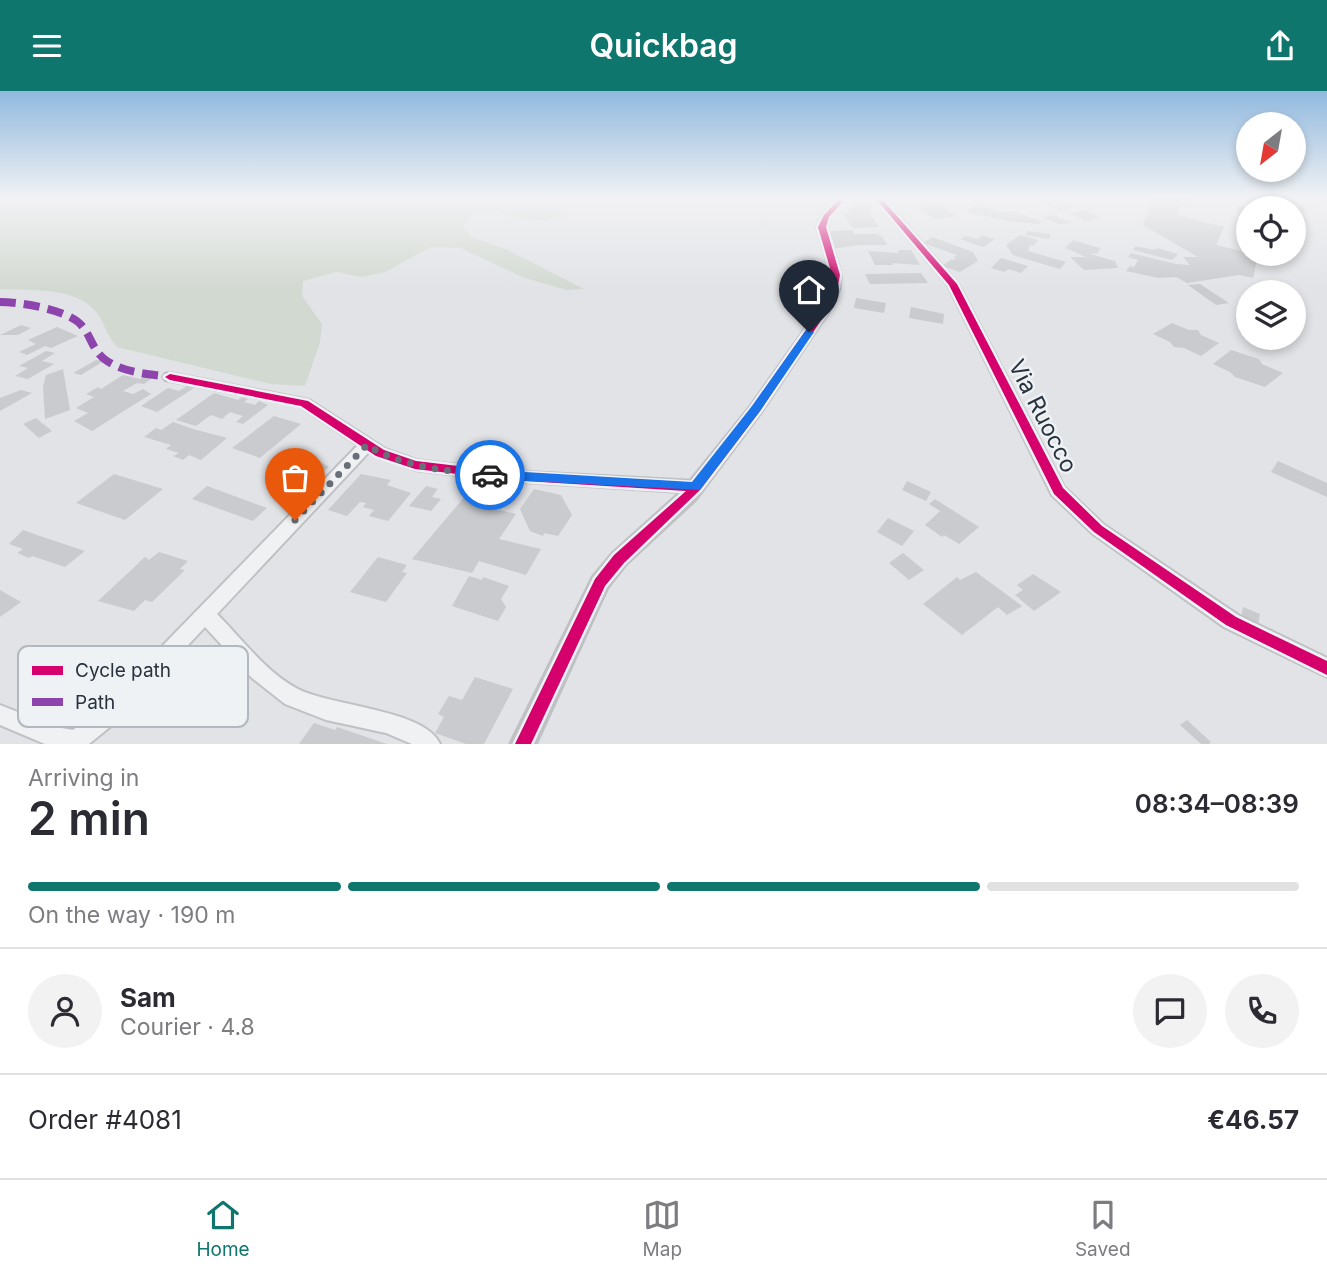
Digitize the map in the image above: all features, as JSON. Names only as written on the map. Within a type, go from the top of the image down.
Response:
[{"type":"street","points":[[523,744],[600,583],[619,559],[666,519],[696,487],[756,409],[822,313],[834,290],[836,275],[823,229]]},
{"type":"street","name":"Via Ruocco","points":[[906,229],[953,284],[1058,491],[1098,529],[1231,621],[1327,668]]},
{"type":"street","points":[[170,377],[304,403],[380,453],[415,465],[460,472],[696,487]]},
{"type":"street","points":[[175,646],[367,445]]},
{"type":"street","points":[[205,614],[236,646]]},
{"type":"street","points":[[248,659],[268,680],[289,695],[335,713],[374,719],[421,736],[429,744]]},
{"type":"street","points":[[0,715],[18,722]]},
{"type":"street","points":[[29,727],[56,738],[76,741],[94,727]]},
{"type":"shaded area","points":[[0,229],[466,229],[471,237],[508,250],[584,289],[567,290],[525,278],[460,248],[431,247],[385,272],[363,277],[336,272],[303,281],[302,296],[322,324],[320,342],[305,386],[271,384],[117,347],[93,308],[82,300],[56,292],[0,289]]},
{"type":"building","points":[[1151,229],[1223,229],[1216,245],[1236,250],[1236,266],[1256,266],[1253,278],[1239,275],[1187,283],[1176,277],[1159,278],[1126,271],[1130,266],[1134,267],[1138,260],[1128,257],[1131,253],[1190,265],[1183,257],[1198,257]]},
{"type":"building","points":[[852,230],[854,234],[877,234],[883,237],[887,245],[832,249],[824,231]]},
{"type":"building","points":[[1027,231],[1050,234],[1049,239],[1026,235]]},
{"type":"building","points":[[982,235],[995,239],[983,247],[960,239],[965,236],[978,239]]},
{"type":"building","points":[[1020,235],[1038,240],[1033,246],[1030,245],[1028,251],[1066,262],[1060,269],[1013,255],[1006,245]]},
{"type":"building","points":[[932,237],[973,252],[978,261],[960,272],[942,266],[956,259],[954,257],[957,255],[923,243]]},
{"type":"building","points":[[1073,240],[1100,248],[1098,253],[1090,254],[1115,261],[1118,268],[1084,270],[1070,257],[1086,257],[1065,248]]},
{"type":"building","points":[[1135,246],[1178,254],[1172,260],[1133,250]]},
{"type":"building","points":[[898,250],[911,250],[920,265],[875,265],[868,251],[899,253]]},
{"type":"building","points":[[1001,258],[1028,266],[1021,273],[991,268]]},
{"type":"building","points":[[921,273],[928,283],[870,284],[865,274]]},
{"type":"building","points":[[1200,284],[1229,303],[1216,305],[1188,285]]},
{"type":"building","points":[[856,298],[886,303],[884,313],[854,308]]},
{"type":"building","points":[[911,307],[944,314],[943,324],[909,318]]},
{"type":"building","points":[[1172,323],[1189,330],[1198,330],[1201,335],[1219,343],[1201,356],[1184,348],[1174,347],[1170,342],[1153,334]]},
{"type":"building","points":[[21,325],[31,328],[18,335],[0,335]]},
{"type":"building","points":[[57,327],[78,336],[51,348],[45,346],[27,355],[19,352],[36,344],[28,340]]},
{"type":"building","points":[[1231,350],[1259,359],[1262,364],[1283,373],[1265,387],[1235,377],[1213,364]]},
{"type":"building","points":[[46,351],[55,353],[42,361],[54,364],[28,379],[15,376],[28,368],[19,366]]},
{"type":"building","points":[[96,360],[104,361],[81,375],[73,373]]},
{"type":"building","points":[[63,369],[70,410],[45,419],[43,387],[46,375]]},
{"type":"building","points":[[123,375],[140,379],[145,376],[154,377],[144,384],[137,383],[123,391],[133,394],[143,389],[151,394],[92,431],[74,421],[88,413],[76,408],[94,397],[86,394],[98,387],[101,389]]},
{"type":"building","points":[[187,386],[194,388],[157,412],[141,406],[168,388],[179,391]]},
{"type":"building","points":[[21,390],[32,393],[0,411],[0,398]]},
{"type":"building","points":[[214,393],[238,400],[242,397],[248,399],[244,402],[255,405],[259,401],[268,405],[243,424],[236,422],[243,416],[230,412],[222,419],[211,415],[196,426],[176,420]]},
{"type":"building","points":[[274,416],[301,424],[260,458],[232,448]]},
{"type":"building","points":[[36,418],[52,431],[39,438],[23,424]]},
{"type":"building","points":[[173,422],[227,438],[201,460],[189,455],[183,460],[173,456],[179,453],[166,449],[171,445],[144,437],[156,428],[161,430]]},
{"type":"building","points":[[304,452],[329,467],[314,479],[309,476],[289,490],[271,477]]},
{"type":"building","points":[[1278,461],[1327,483],[1327,497],[1271,472]]},
{"type":"building","points":[[114,474],[163,489],[125,520],[76,503]]},
{"type":"building","points":[[361,474],[391,480],[387,485],[411,493],[388,521],[369,516],[374,510],[363,507],[366,503],[360,502],[347,516],[328,510]]},
{"type":"building","points":[[907,481],[931,492],[926,501],[902,490]]},
{"type":"building","points":[[207,486],[267,508],[253,521],[192,499]]},
{"type":"building","points":[[426,486],[438,489],[432,497],[441,499],[431,511],[409,506]]},
{"type":"building","points":[[534,489],[561,495],[572,515],[558,536],[544,533],[543,536],[530,531],[520,509]]},
{"type":"building","points":[[496,494],[503,496],[495,509],[516,514],[499,539],[541,549],[526,575],[479,561],[472,573],[412,559],[466,495],[490,501]]},
{"type":"building","points":[[935,499],[979,527],[959,544],[944,535],[942,537],[925,525],[940,511],[929,504]]},
{"type":"building","points":[[888,518],[914,531],[902,546],[877,532]]},
{"type":"building","points":[[23,530],[85,551],[65,567],[32,556],[29,558],[17,553],[23,549],[9,544]]},
{"type":"building","points":[[159,552],[188,561],[180,569],[185,570],[152,602],[145,600],[134,611],[98,601],[145,557],[149,560]]},
{"type":"building","points":[[903,553],[924,570],[909,580],[889,563]]},
{"type":"building","points":[[378,557],[407,565],[402,572],[407,573],[386,602],[350,592]]},
{"type":"building","points":[[976,572],[1022,606],[1007,615],[998,607],[962,635],[923,604],[957,577],[960,580]]},
{"type":"building","points":[[1033,574],[1061,592],[1034,611],[1015,595],[1023,590],[1017,585]]},
{"type":"building","points":[[469,576],[482,580],[483,577],[509,586],[501,599],[506,607],[498,621],[452,606]]},
{"type":"building","points":[[0,590],[21,602],[0,617]]},
{"type":"building","points":[[1243,607],[1260,614],[1258,626],[1241,618]]},
{"type":"building","points":[[475,677],[513,689],[484,744],[466,744],[435,733],[444,717],[438,714],[449,696],[462,700]]},
{"type":"building","points":[[1187,720],[1211,742],[1209,744],[1201,744],[1180,725]]},
{"type":"building","points":[[314,723],[335,730],[337,727],[387,744],[299,744]]},
{"type":"marked path","points":[[0,302],[32,304],[62,315],[82,325],[96,352],[115,366],[170,377]]},
{"type":"cycle path","points":[[523,744],[600,583],[619,559],[689,495],[756,409],[822,313],[833,290],[836,275],[823,229]]},
{"type":"cycle path","points":[[906,229],[953,284],[1058,491],[1098,529],[1231,621],[1327,668]]},
{"type":"cycle path","points":[[170,377],[304,403],[380,453],[415,465],[509,476],[696,487]]},
{"type":"way so far","points":[[295,520],[367,445],[380,453],[415,465],[490,475]]},
{"type":"route","points":[[490,475],[696,487],[756,409],[809,332]]}]
